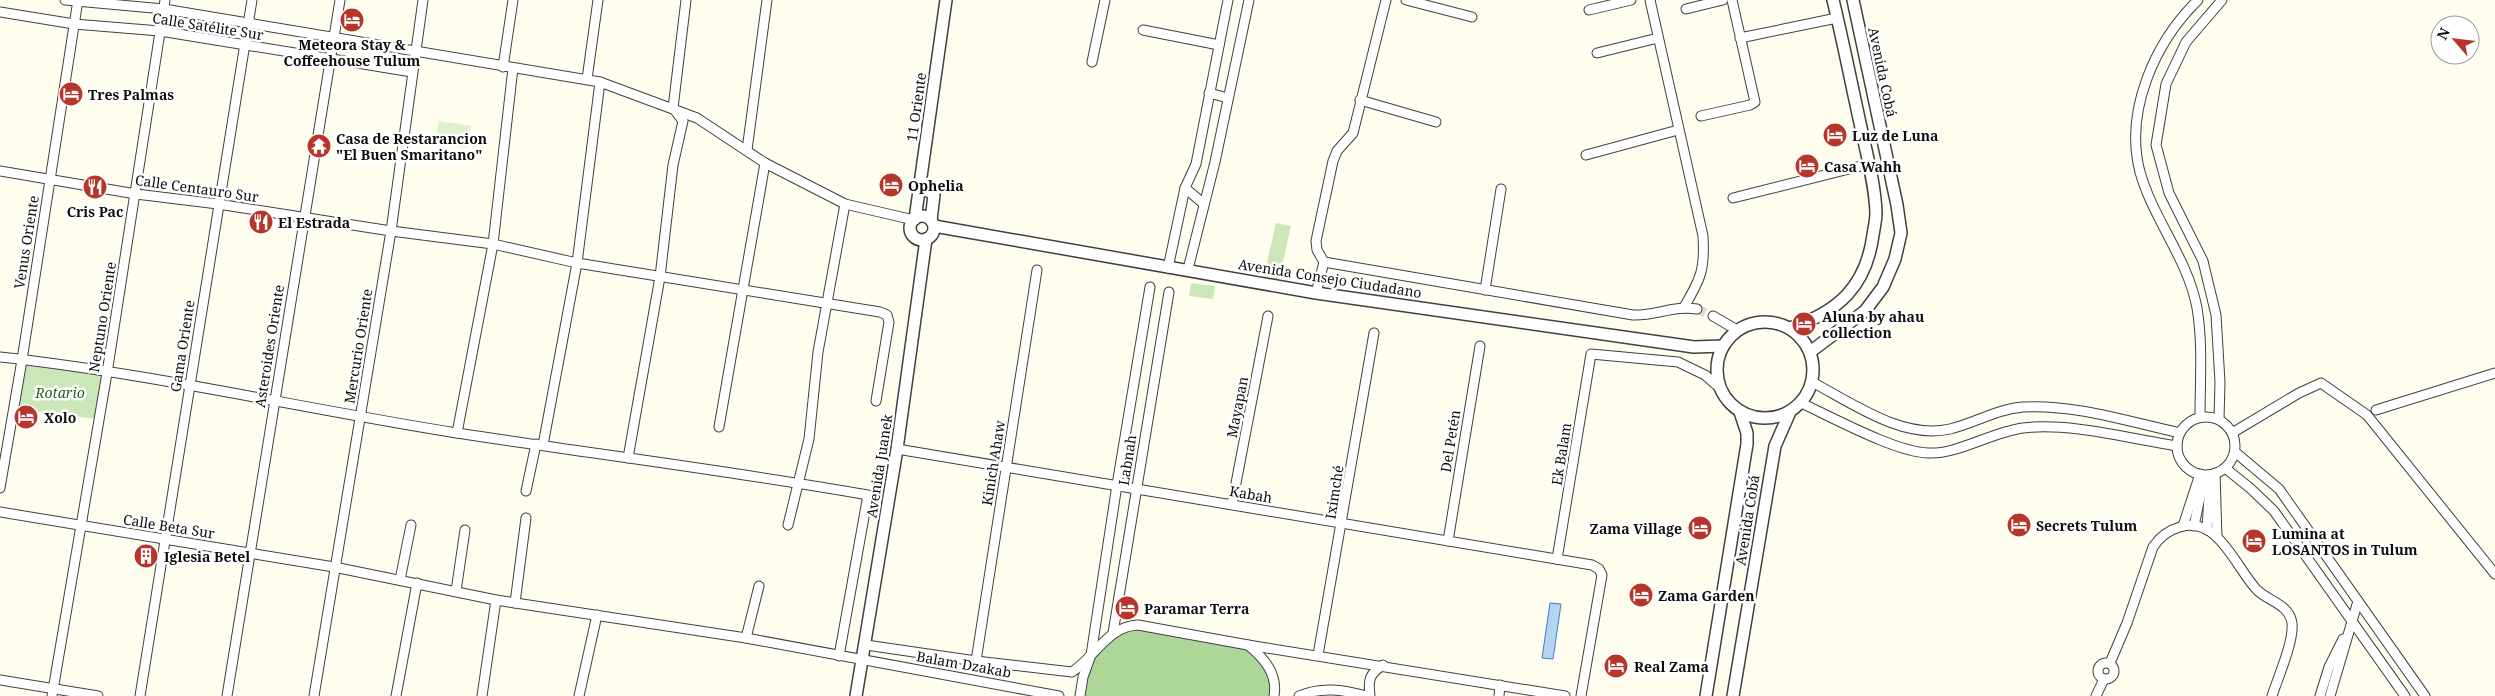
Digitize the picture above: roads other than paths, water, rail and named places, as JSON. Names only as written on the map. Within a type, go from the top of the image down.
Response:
[{"type":"street","name":"Calle Satélite Sur","points":[[65,0],[164,5],[248,23],[415,53],[600,82],[697,118],[765,163],[845,204],[914,220]]},
{"type":"street","name":"Gama Oriente","points":[[140,696],[252,0]]},
{"type":"street","name":"Asteroides Oriente","points":[[227,696],[303,218],[340,0]]},
{"type":"street","name":"Mercurio Oriente","points":[[314,696],[334,566],[391,231],[423,0]]},
{"type":"street","points":[[503,67],[513,0]]},
{"type":"street","points":[[587,79],[598,0]]},
{"type":"street","points":[[628,458],[660,277],[673,165],[683,121],[672,108],[686,0]]},
{"type":"street","points":[[747,150],[767,0]]},
{"type":"street","name":"11 Oriente","points":[[914,220],[946,0]]},
{"type":"street","points":[[1092,62],[1105,0]]},
{"type":"street","points":[[1168,268],[1185,188],[1196,164],[1228,0]]},
{"type":"street","points":[[1188,269],[1215,162],[1249,0]]},
{"type":"street","points":[[1316,293],[1324,262],[1317,250],[1316,241],[1333,161],[1337,151],[1353,132],[1386,0]]},
{"type":"street","points":[[1406,0],[1472,17]]},
{"type":"street","points":[[1589,10],[1631,0]]},
{"type":"street","points":[[1650,0],[1703,236],[1705,260],[1699,282],[1684,307]]},
{"type":"street","points":[[1686,9],[1723,0]]},
{"type":"street","points":[[1701,116],[1750,105],[1755,102],[1732,0]]},
{"type":"street","points":[[1790,328],[1810,322],[1850,294],[1864,272],[1872,247],[1876,214],[1869,164],[1832,0]]},
{"type":"street","name":"Avenida Cobá","points":[[1810,352],[1865,311],[1883,286],[1895,258],[1901,233],[1897,205],[1853,0]]},
{"type":"street","points":[[2198,0],[2171,32],[2153,63],[2139,99],[2137,141],[2140,171],[2190,282],[2197,308],[2201,357],[2200,417]]},
{"type":"street","points":[[2219,419],[2220,382],[2216,315],[2203,261],[2169,193],[2156,145],[2166,84],[2186,42],[2222,0]]},
{"type":"street","name":"Venus Oriente","points":[[0,488],[78,1]]},
{"type":"street","name":"Neptuno Oriente","points":[[52,693],[107,373],[164,5]]},
{"type":"street","name":"Calle Satélite Sur","points":[[0,12],[74,24],[160,32],[412,72]]},
{"type":"street","points":[[1740,38],[1837,18]]},
{"type":"street","points":[[1143,30],[1219,45]]},
{"type":"street","points":[[1596,53],[1658,38]]},
{"type":"street","points":[[457,433],[493,244],[513,68]]},
{"type":"street","points":[[526,491],[539,445],[577,263],[600,82]]},
{"type":"street","points":[[1209,93],[1228,98]]},
{"type":"street","points":[[1360,100],[1436,122]]},
{"type":"street","points":[[1586,155],[1678,130]]},
{"type":"street","points":[[1196,164],[1215,162]]},
{"type":"street","points":[[719,427],[765,163]]},
{"type":"street","points":[[1733,198],[1869,164]]},
{"type":"street","name":"Calle Centauro Sur","points":[[0,172],[136,194],[493,244],[577,263],[606,266],[660,277],[880,312],[889,318],[876,401]]},
{"type":"street","points":[[920,185],[934,195],[932,235],[926,239],[919,239],[913,235],[911,228],[914,220],[924,217],[932,223]]},
{"type":"street","points":[[1185,188],[1204,204]]},
{"type":"street","points":[[1485,290],[1501,189]]},
{"type":"street","points":[[788,525],[796,482],[809,439],[818,352],[845,204]]},
{"type":"street","name":"Avenida Consejo Ciudadano","points":[[932,223],[1168,268],[1188,269],[1316,293],[1694,347],[1723,346]]},
{"type":"street","name":"Avenida Juanek","points":[[856,696],[897,450],[926,239]]},
{"type":"street","points":[[1324,262],[1633,315],[1645,316],[1684,307],[1697,309]]},
{"type":"street","name":"Kinich Ahaw","points":[[976,661],[1037,270]]},
{"type":"street","points":[[1080,696],[1083,676],[1091,655],[1150,287]]},
{"type":"street","name":"Labnah","points":[[1113,633],[1169,292]]},
{"type":"street","name":"Mayapan","points":[[1232,504],[1268,316]]},
{"type":"street","points":[[1712,316],[1737,330]]},
{"type":"street","points":[[1769,321],[1790,328],[1805,342],[1810,352],[1813,362],[1812,382],[1801,403],[1790,412],[1778,417],[1765,419],[1752,417],[1740,412],[1728,402],[1720,389],[1717,368],[1723,346],[1737,330],[1758,322],[1769,321]]},
{"type":"street","name":"Iximché","points":[[1318,655],[1343,523],[1374,332]]},
{"type":"street","name":"Del Petén","points":[[1448,541],[1480,346]]},
{"type":"street","name":"Ek Balam","points":[[1558,559],[1591,354],[1678,362],[1705,375],[1720,389]]},
{"type":"street","points":[[0,357],[275,399],[457,433],[796,482],[868,495],[839,656]]},
{"type":"street","points":[[2376,410],[2495,373]]},
{"type":"street","points":[[1812,382],[1889,422],[1919,430],[1949,430],[2010,409],[2024,407],[2092,414],[2180,433]]},
{"type":"street","points":[[2232,433],[2299,393],[2322,383],[2367,415],[2495,574]]},
{"type":"street","points":[[1801,403],[1884,441],[1928,454],[1950,450],[2003,431],[2026,428],[2072,429],[2177,446]]},
{"type":"street","name":"Avenida Cobá","points":[[1706,696],[1747,444],[1747,433],[1740,412]]},
{"type":"street","name":"Avenida Cobá","points":[[1733,696],[1775,446],[1790,412]]},
{"type":"street","points":[[2235,452],[2224,468],[2207,474],[2184,464],[2177,446],[2180,433],[2188,423],[2200,417],[2219,419],[2232,433],[2235,452],[2279,489],[2425,696]]},
{"type":"street","name":"Kabah","points":[[897,450],[1006,466],[1592,565],[1600,569],[1602,575],[1581,696]]},
{"type":"street","points":[[2224,468],[2250,488],[2274,511],[2406,696]]},
{"type":"street","points":[[2183,526],[2207,474]]},
{"type":"street","points":[[2194,526],[2207,474]]},
{"type":"street","points":[[2207,474],[2207,530]]},
{"type":"street","points":[[2207,474],[2217,537]]},
{"type":"street","name":"Calle Beta Sur","points":[[0,512],[334,566],[496,600],[597,615]]},
{"type":"street","points":[[515,602],[526,518]]},
{"type":"street","points":[[400,580],[411,525]]},
{"type":"street","points":[[2096,696],[2104,679],[2111,678],[2114,674],[2114,668],[2110,664],[2127,623],[2153,547],[2158,540],[2174,528],[2183,526],[2194,526],[2207,530],[2217,537],[2258,591],[2282,606],[2289,615],[2292,622],[2290,639],[2272,696]]},
{"type":"street","points":[[456,592],[465,530]]},
{"type":"street","points":[[396,696],[417,584]]},
{"type":"street","points":[[746,638],[759,586]]},
{"type":"street","points":[[482,696],[496,600]]},
{"type":"street","points":[[2330,696],[2358,601]]},
{"type":"street","points":[[579,696],[597,615]]},
{"type":"street","name":"Balam Dzakab","points":[[597,615],[746,638],[1059,696]]},
{"type":"street","points":[[2320,696],[2329,667],[2352,621]]},
{"type":"street","points":[[866,645],[976,661],[1072,672],[1113,633],[1125,625],[1138,625],[1248,645],[1383,665],[1565,696]]},
{"type":"street","points":[[1248,645],[1268,666],[1274,678],[1274,696]]},
{"type":"street","points":[[1299,696],[1312,691],[1337,689],[1368,696],[1370,677],[1373,672],[1383,665]]},
{"type":"street","points":[[0,680],[52,693],[98,696]]},
{"type":"street","points":[[1499,696],[1500,685]]},
{"type":"water","points":[[1550,603],[1561,604],[1553,659],[1542,658]]},
{"type":"tunnel","points":[[1697,309],[1713,316]]},
{"type":"place","name":"Meteora Stay & Coffeehouse Tulum","points":[[352,20]]},
{"type":"place","name":"Tres Palmas","points":[[71,94]]},
{"type":"place","name":"Luz de Luna","points":[[1835,135]]},
{"type":"place","name":"Casa de Restarancion \"El Buen Smaritano\"","points":[[319,146]]},
{"type":"place","name":"Casa Wahh","points":[[1807,166]]},
{"type":"place","name":"Ophelia","points":[[891,185]]},
{"type":"place","name":"Cris Pac","points":[[95,187]]},
{"type":"place","name":"El Estrada","points":[[261,222]]},
{"type":"place","name":"Aluna by ahau collection","points":[[1804,324]]},
{"type":"place","name":"Xolo","points":[[26,417]]},
{"type":"place","name":"Secrets Tulum","points":[[2019,525]]},
{"type":"place","name":"Zama Village","points":[[1700,528]]},
{"type":"place","name":"Lumina at LOSANTOS in Tulum","points":[[2254,541]]},
{"type":"place","name":"Iglesia Betel","points":[[146,556]]},
{"type":"place","name":"Zama Garden","points":[[1641,595]]},
{"type":"place","name":"Paramar Terra","points":[[1127,608]]},
{"type":"place","name":"Real Zama","points":[[1616,666]]},
{"type":"park label","name":"Rotario","points":[[60,392]]}]
